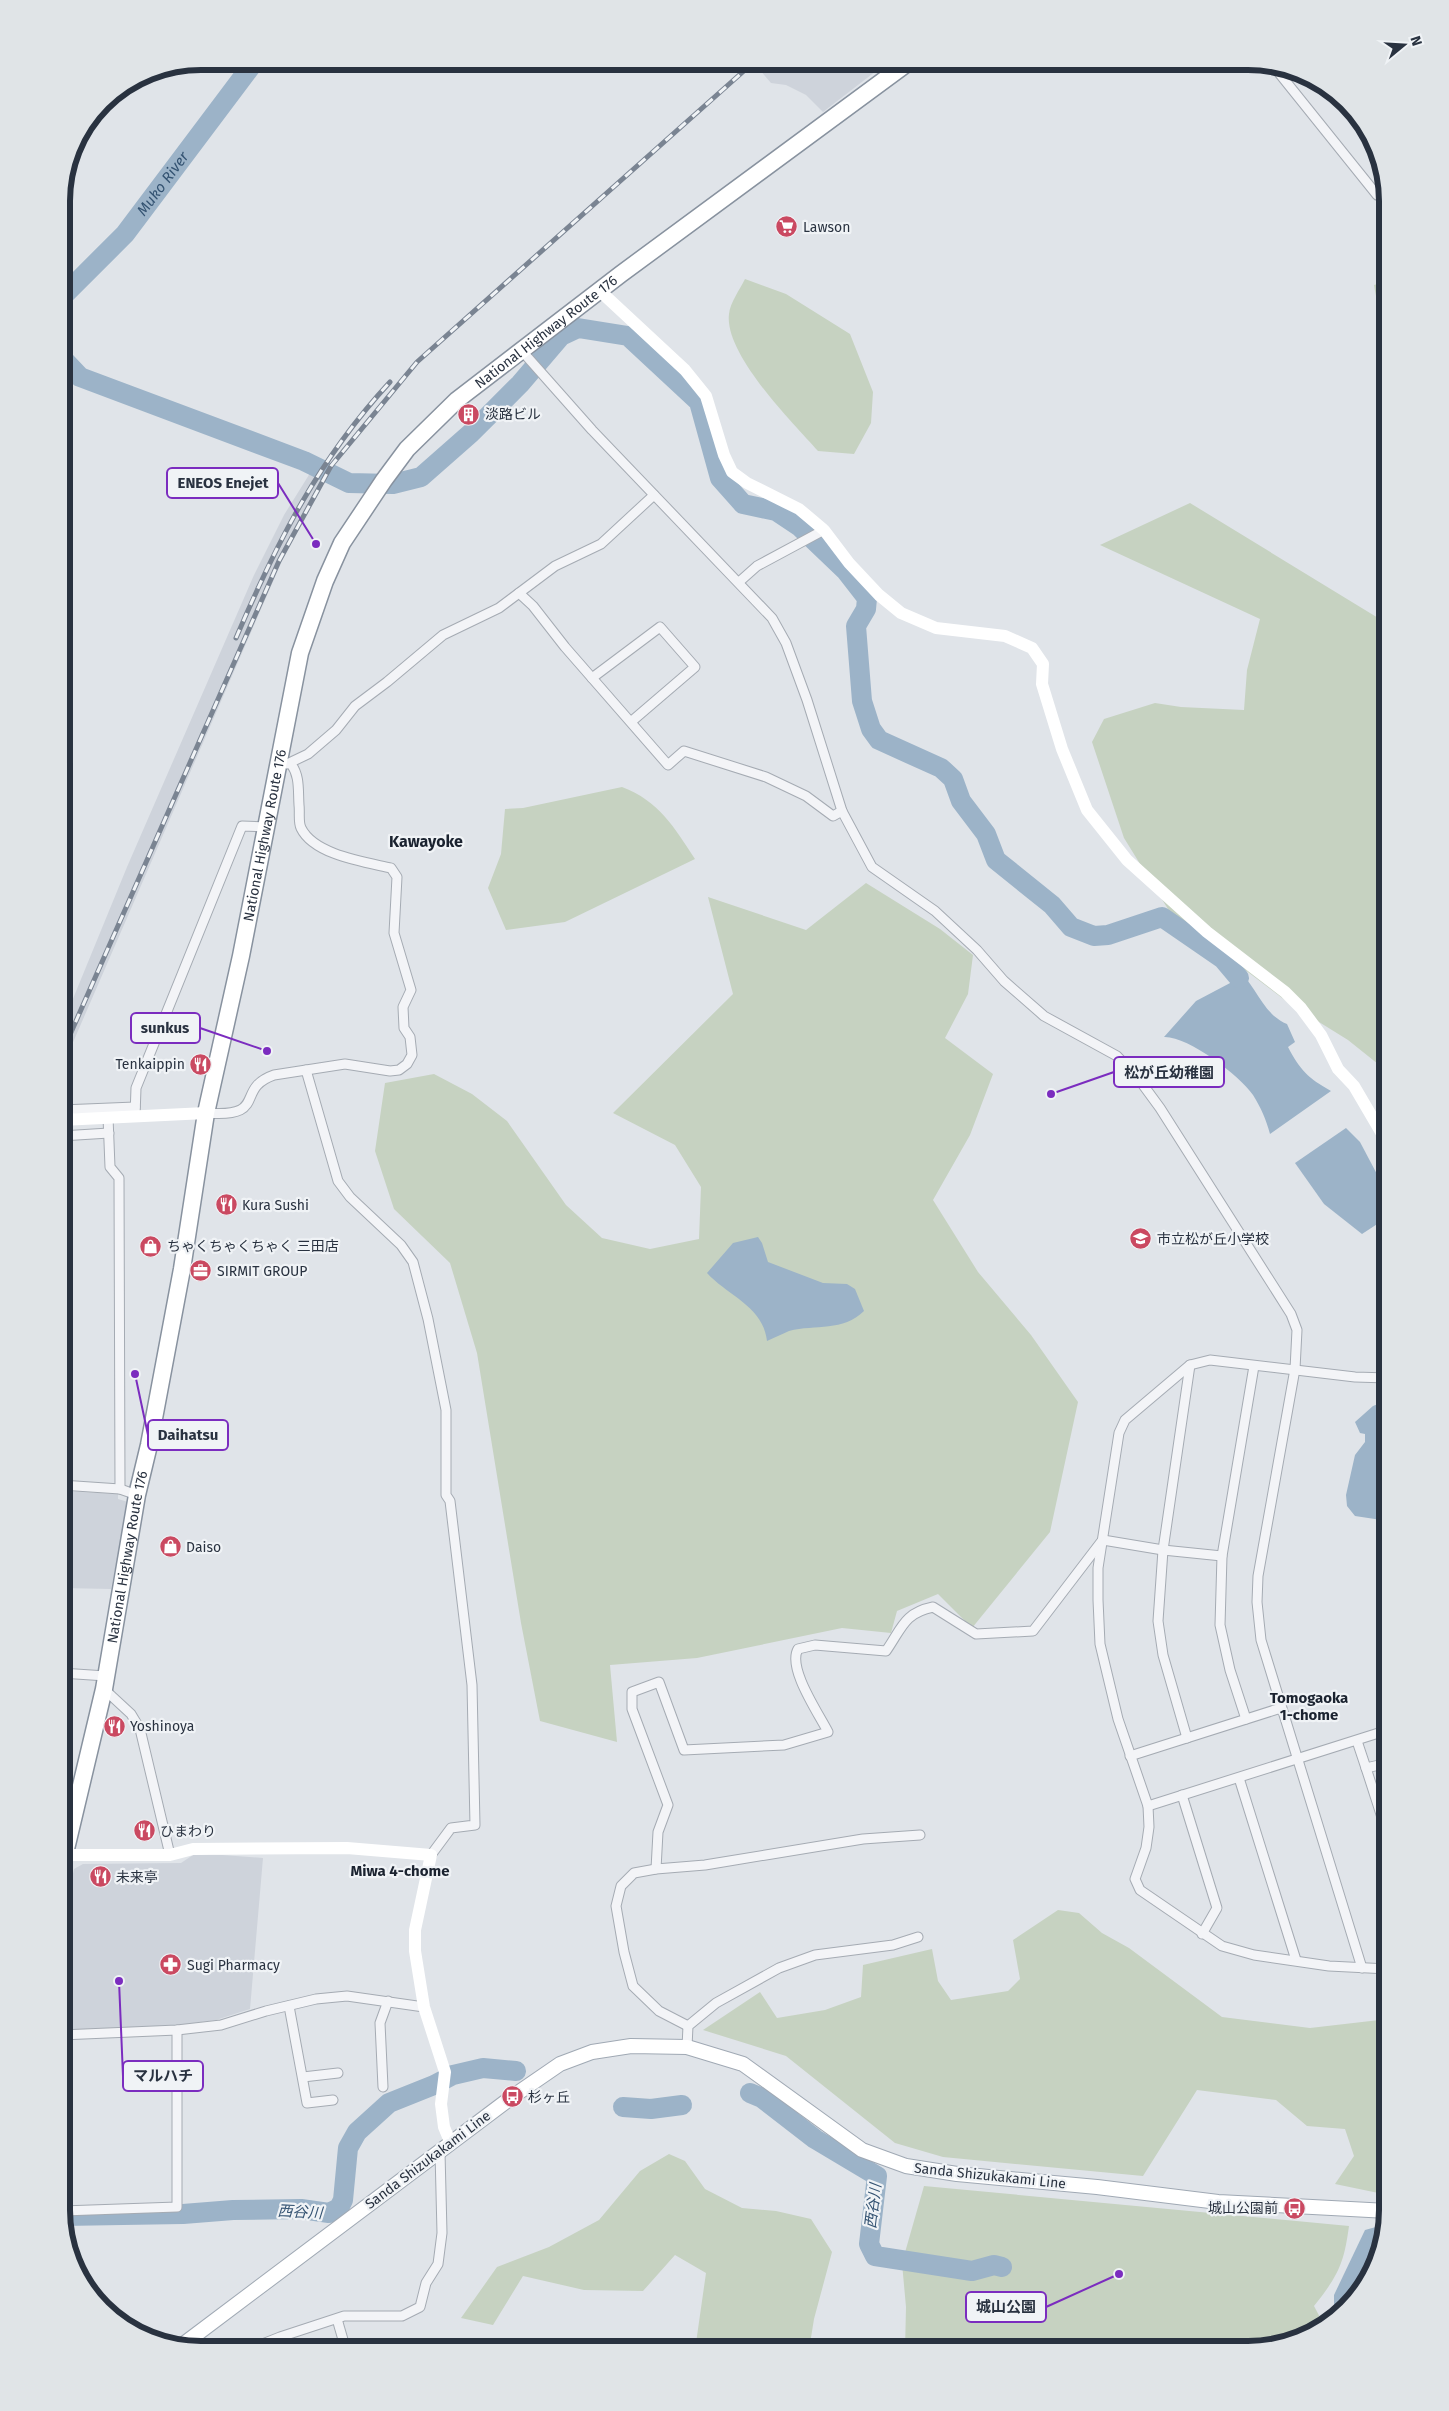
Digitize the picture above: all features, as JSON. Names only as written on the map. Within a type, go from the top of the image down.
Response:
[{"type":"highway","name":"National Highway Route 176","points":[[70,1827],[105,1682],[137,1495],[165,1360],[206,1113],[267,827],[285,764],[300,653],[311,619],[342,543],[407,449],[457,400],[526,357],[600,292],[899,70]]},
{"type":"main road","name":"Sanda Shizukakami Line","points":[[189,2341],[560,2064],[592,2052],[631,2046],[687,2047],[743,2064],[862,2150],[906,2166],[957,2174],[1097,2186],[1218,2202],[1379,2211]]},
{"type":"street","points":[[1280,75],[1377,195],[1379,194]]},
{"type":"street","points":[[600,292],[686,370],[706,396],[724,455],[732,472],[747,483],[799,508],[880,595],[901,613],[936,628],[1004,636],[1032,648],[1043,664],[1042,684],[1062,749],[1087,810],[1127,860],[1207,932],[1285,992],[1301,1008],[1321,1035],[1338,1069],[1354,1086],[1379,1129]]},
{"type":"street","points":[[526,357],[654,495],[772,618],[786,643],[807,700],[842,811],[872,867],[935,911],[977,950],[1004,981],[1044,1016],[1117,1056],[1138,1078],[1160,1108],[1291,1314],[1297,1330],[1295,1369],[1258,1576],[1257,1602],[1261,1640],[1362,1968]]},
{"type":"street","points":[[70,1110],[228,1115],[240,1112],[246,1108],[255,1087],[263,1079],[345,1064],[390,1071],[400,1070],[407,1064],[412,1055],[410,1037],[404,1028],[403,1007],[411,990],[394,933],[397,877],[391,868],[350,859],[319,846],[308,838],[300,827],[298,776],[285,764],[308,754],[336,730],[355,706],[388,682],[443,635],[500,608],[555,566],[600,544],[654,495]]},
{"type":"street","points":[[739,582],[757,566],[820,532]]},
{"type":"street","points":[[519,593],[533,606],[592,678],[632,721],[668,765],[684,751],[766,777],[806,796],[833,816],[842,811]]},
{"type":"street","points":[[592,678],[660,627],[677,645],[695,668],[632,721]]},
{"type":"street","points":[[135,1111],[136,1088],[242,826],[267,827]]},
{"type":"street","points":[[306,1070],[338,1181],[350,1197],[402,1245],[413,1262],[422,1294],[446,1410],[446,1495],[450,1501],[472,1685],[475,1825],[451,1828],[431,1855],[415,1930],[414,1951],[424,2007],[445,2072],[441,2104],[444,2127],[451,2144]]},
{"type":"street","points":[[70,1119],[108,1117],[135,1111]]},
{"type":"street","points":[[108,1117],[110,1167],[119,1178],[120,1489]]},
{"type":"street","points":[[70,1135],[109,1133]]},
{"type":"street","points":[[1379,1378],[1355,1377],[1210,1360],[1190,1365],[1125,1420],[1119,1433],[1098,1568],[1100,1644],[1118,1719],[1148,1806],[1149,1827],[1146,1848],[1137,1873],[1136,1884],[1140,1890],[1222,1946],[1254,1955],[1329,1966],[1379,1969]]},
{"type":"street","points":[[1187,1738],[1163,1655],[1158,1621],[1163,1550],[1190,1365]]},
{"type":"street","points":[[1246,1720],[1230,1670],[1220,1625],[1222,1556],[1254,1366]]},
{"type":"street","points":[[70,1486],[120,1489],[137,1495]]},
{"type":"street","points":[[1103,1540],[1163,1550],[1222,1556]]},
{"type":"street","points":[[656,1869],[658,1832],[668,1806],[632,1709],[632,1692],[659,1682],[684,1750],[784,1745],[828,1732],[801,1682],[794,1654],[798,1648],[815,1645],[886,1650],[908,1617],[917,1610],[933,1607],[976,1634],[1034,1631],[1103,1540]]},
{"type":"street","points":[[70,1675],[105,1682],[131,1714],[140,1729],[170,1854]]},
{"type":"street","points":[[1130,1756],[1281,1708]]},
{"type":"street","points":[[1148,1806],[1379,1733]]},
{"type":"street","points":[[1357,1741],[1379,1808]]},
{"type":"street","points":[[1366,1768],[1379,1765]]},
{"type":"street","points":[[1239,1778],[1296,1960]]},
{"type":"street","points":[[1182,1795],[1217,1908],[1202,1934]]},
{"type":"street","points":[[688,2026],[659,2011],[633,1986],[619,1929],[616,1906],[621,1886],[634,1873],[656,1869],[705,1865],[862,1839],[920,1835]]},
{"type":"street","points":[[70,1860],[170,1854],[193,1849],[348,1848],[431,1855]]},
{"type":"street","points":[[687,2047],[688,2026],[716,2003],[779,1968],[815,1955],[893,1945],[918,1937]]},
{"type":"street","points":[[70,2034],[177,2030],[221,2025],[316,1999],[347,1996],[424,2007]]},
{"type":"street","points":[[383,2087],[380,2023],[388,2001]]},
{"type":"street","points":[[289,2006],[307,2103],[333,2100]]},
{"type":"street","points":[[70,2211],[177,2208],[177,2030]]},
{"type":"street","points":[[303,2077],[338,2073]]},
{"type":"street","points":[[271,2341],[344,2316],[402,2316],[420,2308],[426,2283],[438,2264],[442,2233],[440,2152]]},
{"type":"street","points":[[337,2318],[343,2341]]},
{"type":"shaded area","points":[[760,70],[877,70],[823,112],[806,95],[786,85],[771,83]]},
{"type":"shaded area","points":[[312,470],[326,479],[288,547],[70,1049],[70,1006],[127,867],[254,575],[284,515]]},
{"type":"shaded area","points":[[70,1491],[118,1494],[118,1499],[128,1502],[111,1589],[70,1588]]},
{"type":"shaded area","points":[[209,1854],[263,1858],[250,2009],[216,2020],[179,2025],[70,2030],[70,1887],[74,1869],[83,1864],[181,1863],[193,1855]]},
{"type":"green space","points":[[745,279],[786,294],[850,334],[873,392],[871,423],[854,454],[818,451],[762,387],[748,367],[737,348],[730,330],[729,314],[733,301]]},
{"type":"green space","points":[[1379,284],[1379,313],[1374,285]]},
{"type":"green space","points":[[1190,503],[1379,618],[1379,1065],[1348,1040],[1290,1004],[1232,960],[1176,922],[1124,838],[1092,742],[1104,719],[1155,703],[1181,707],[1244,710],[1247,670],[1260,619],[1100,545]]},
{"type":"green space","points":[[622,787],[656,807],[695,859],[565,922],[506,930],[488,888],[501,854],[505,809],[523,808]]},
{"type":"green space","points":[[866,883],[940,929],[973,955],[968,994],[945,1038],[993,1074],[970,1135],[933,1200],[978,1272],[1031,1335],[1078,1402],[1050,1532],[972,1628],[938,1594],[897,1611],[891,1633],[842,1628],[697,1658],[610,1665],[617,1742],[540,1721],[521,1623],[477,1353],[450,1263],[394,1209],[375,1151],[385,1083],[434,1074],[472,1094],[507,1121],[566,1205],[602,1238],[650,1249],[699,1239],[701,1187],[675,1145],[613,1113],[733,994],[708,897],[806,930]]},
{"type":"green space","points":[[1058,1910],[1079,1913],[1102,1933],[1129,1948],[1222,2017],[1310,2028],[1379,2020],[1379,2193],[1335,2184],[1354,2156],[1345,2129],[1307,2126],[1276,2100],[1197,2090],[1143,2176],[943,2157],[895,2143],[786,2056],[703,2030],[760,1992],[777,2018],[825,2010],[861,1997],[863,1965],[932,1949],[938,1981],[951,2000],[1008,1991],[1020,1979],[1013,1940]]},
{"type":"green space","points":[[669,2154],[685,2161],[705,2189],[742,2208],[776,2211],[811,2219],[832,2252],[814,2319],[810,2341],[696,2341],[706,2273],[675,2255],[643,2291],[584,2290],[523,2276],[493,2325],[461,2318],[497,2267],[549,2247],[599,2220],[640,2171]]},
{"type":"green space","points":[[924,2186],[1349,2226],[1345,2250],[1339,2269],[1314,2306],[1321,2319],[1306,2328],[1290,2334],[1257,2341],[905,2341],[906,2307],[902,2263]]},
{"type":"water","points":[[1236,968],[1249,982],[1271,1013],[1287,1024],[1295,1042],[1288,1047],[1301,1068],[1316,1082],[1331,1091],[1270,1134],[1256,1100],[1237,1077],[1199,1050],[1174,1038],[1164,1037],[1196,1001],[1232,982]]},
{"type":"water","points":[[1346,1128],[1360,1142],[1379,1178],[1379,1223],[1362,1234],[1324,1204],[1295,1163]]},
{"type":"water","points":[[758,1237],[768,1262],[823,1283],[847,1284],[855,1289],[864,1311],[856,1318],[838,1325],[789,1331],[767,1341],[764,1329],[752,1310],[707,1273],[733,1243]]},
{"type":"water","points":[[1379,1404],[1379,1520],[1355,1516],[1347,1506],[1346,1495],[1355,1455],[1365,1442],[1365,1434],[1360,1433],[1355,1422],[1373,1406]]},
{"type":"water","points":[[1378,2226],[1375,2244],[1369,2260],[1352,2290],[1334,2309],[1334,2295],[1365,2230]]},
{"type":"waterway","name":"Muko River","points":[[70,289],[125,234],[248,70]]},
{"type":"waterway","points":[[70,366],[80,377],[304,461],[349,483],[393,484],[421,477],[471,433],[520,384],[561,336],[578,328],[628,336],[699,402],[720,478],[743,504],[776,511],[800,527],[846,571],[867,598],[866,609],[856,626],[862,701],[871,729],[879,740],[941,768],[953,779],[961,801],[986,834],[996,860],[1052,905],[1071,927],[1094,936],[1108,935],[1162,917],[1223,959],[1239,978]]},
{"type":"waterway","name":"西谷川","points":[[70,2216],[301,2209],[329,2213],[339,2208],[343,2200],[348,2148],[357,2132],[389,2103],[434,2085],[453,2075],[483,2068],[516,2071]]},
{"type":"waterway","name":"西谷川","points":[[750,2093],[762,2098],[815,2139],[877,2176],[869,2244],[875,2256],[972,2271],[994,2265],[1002,2267]]},
{"type":"waterway","name":"西谷川","points":[[623,2107],[651,2109],[682,2105]]},
{"type":"railway","points":[[70,1035],[279,561],[331,466],[417,362],[745,70]]},
{"type":"railway","points":[[236,638],[267,568],[301,503],[341,441],[390,382]]},
{"type":"place","name":"Lawson","points":[[787,227]]},
{"type":"place","name":"淡路ビル","points":[[469,414]]},
{"type":"place","name":"ENEOS Enejet","points":[[316,544]]},
{"type":"place","name":"sunkus","points":[[267,1051]]},
{"type":"place","name":"Tenkaippin","points":[[201,1064]]},
{"type":"place","name":"松が丘幼稚園","points":[[1051,1094]]},
{"type":"place","name":"Kura Sushi","points":[[226,1205]]},
{"type":"place","name":"市立松が丘小学校","points":[[1141,1239]]},
{"type":"place","name":"ちゃくちゃくちゃく 三田店","points":[[151,1246]]},
{"type":"place","name":"SIRMIT GROUP","points":[[201,1271]]},
{"type":"place","name":"Daihatsu","points":[[135,1374]]},
{"type":"place","name":"Daiso","points":[[170,1547]]},
{"type":"place","name":"Yoshinoya","points":[[114,1726]]},
{"type":"place","name":"ひまわり","points":[[144,1831]]},
{"type":"place","name":"未来亭","points":[[100,1877]]},
{"type":"place","name":"Sugi Pharmacy","points":[[171,1965]]},
{"type":"place","name":"マルハチ","points":[[119,1981]]},
{"type":"place","name":"杉ヶ丘","points":[[512,2097]]},
{"type":"place","name":"城山公園前","points":[[1294,2208]]},
{"type":"place","name":"城山公園","points":[[1119,2274]]},
{"type":"district","name":"Kawayoke","points":[[426,841]]},
{"type":"district","name":"Tomogaoka 1-chome","points":[[1309,1706]]},
{"type":"district","name":"Miwa 4-chome","points":[[400,1871]]}]
